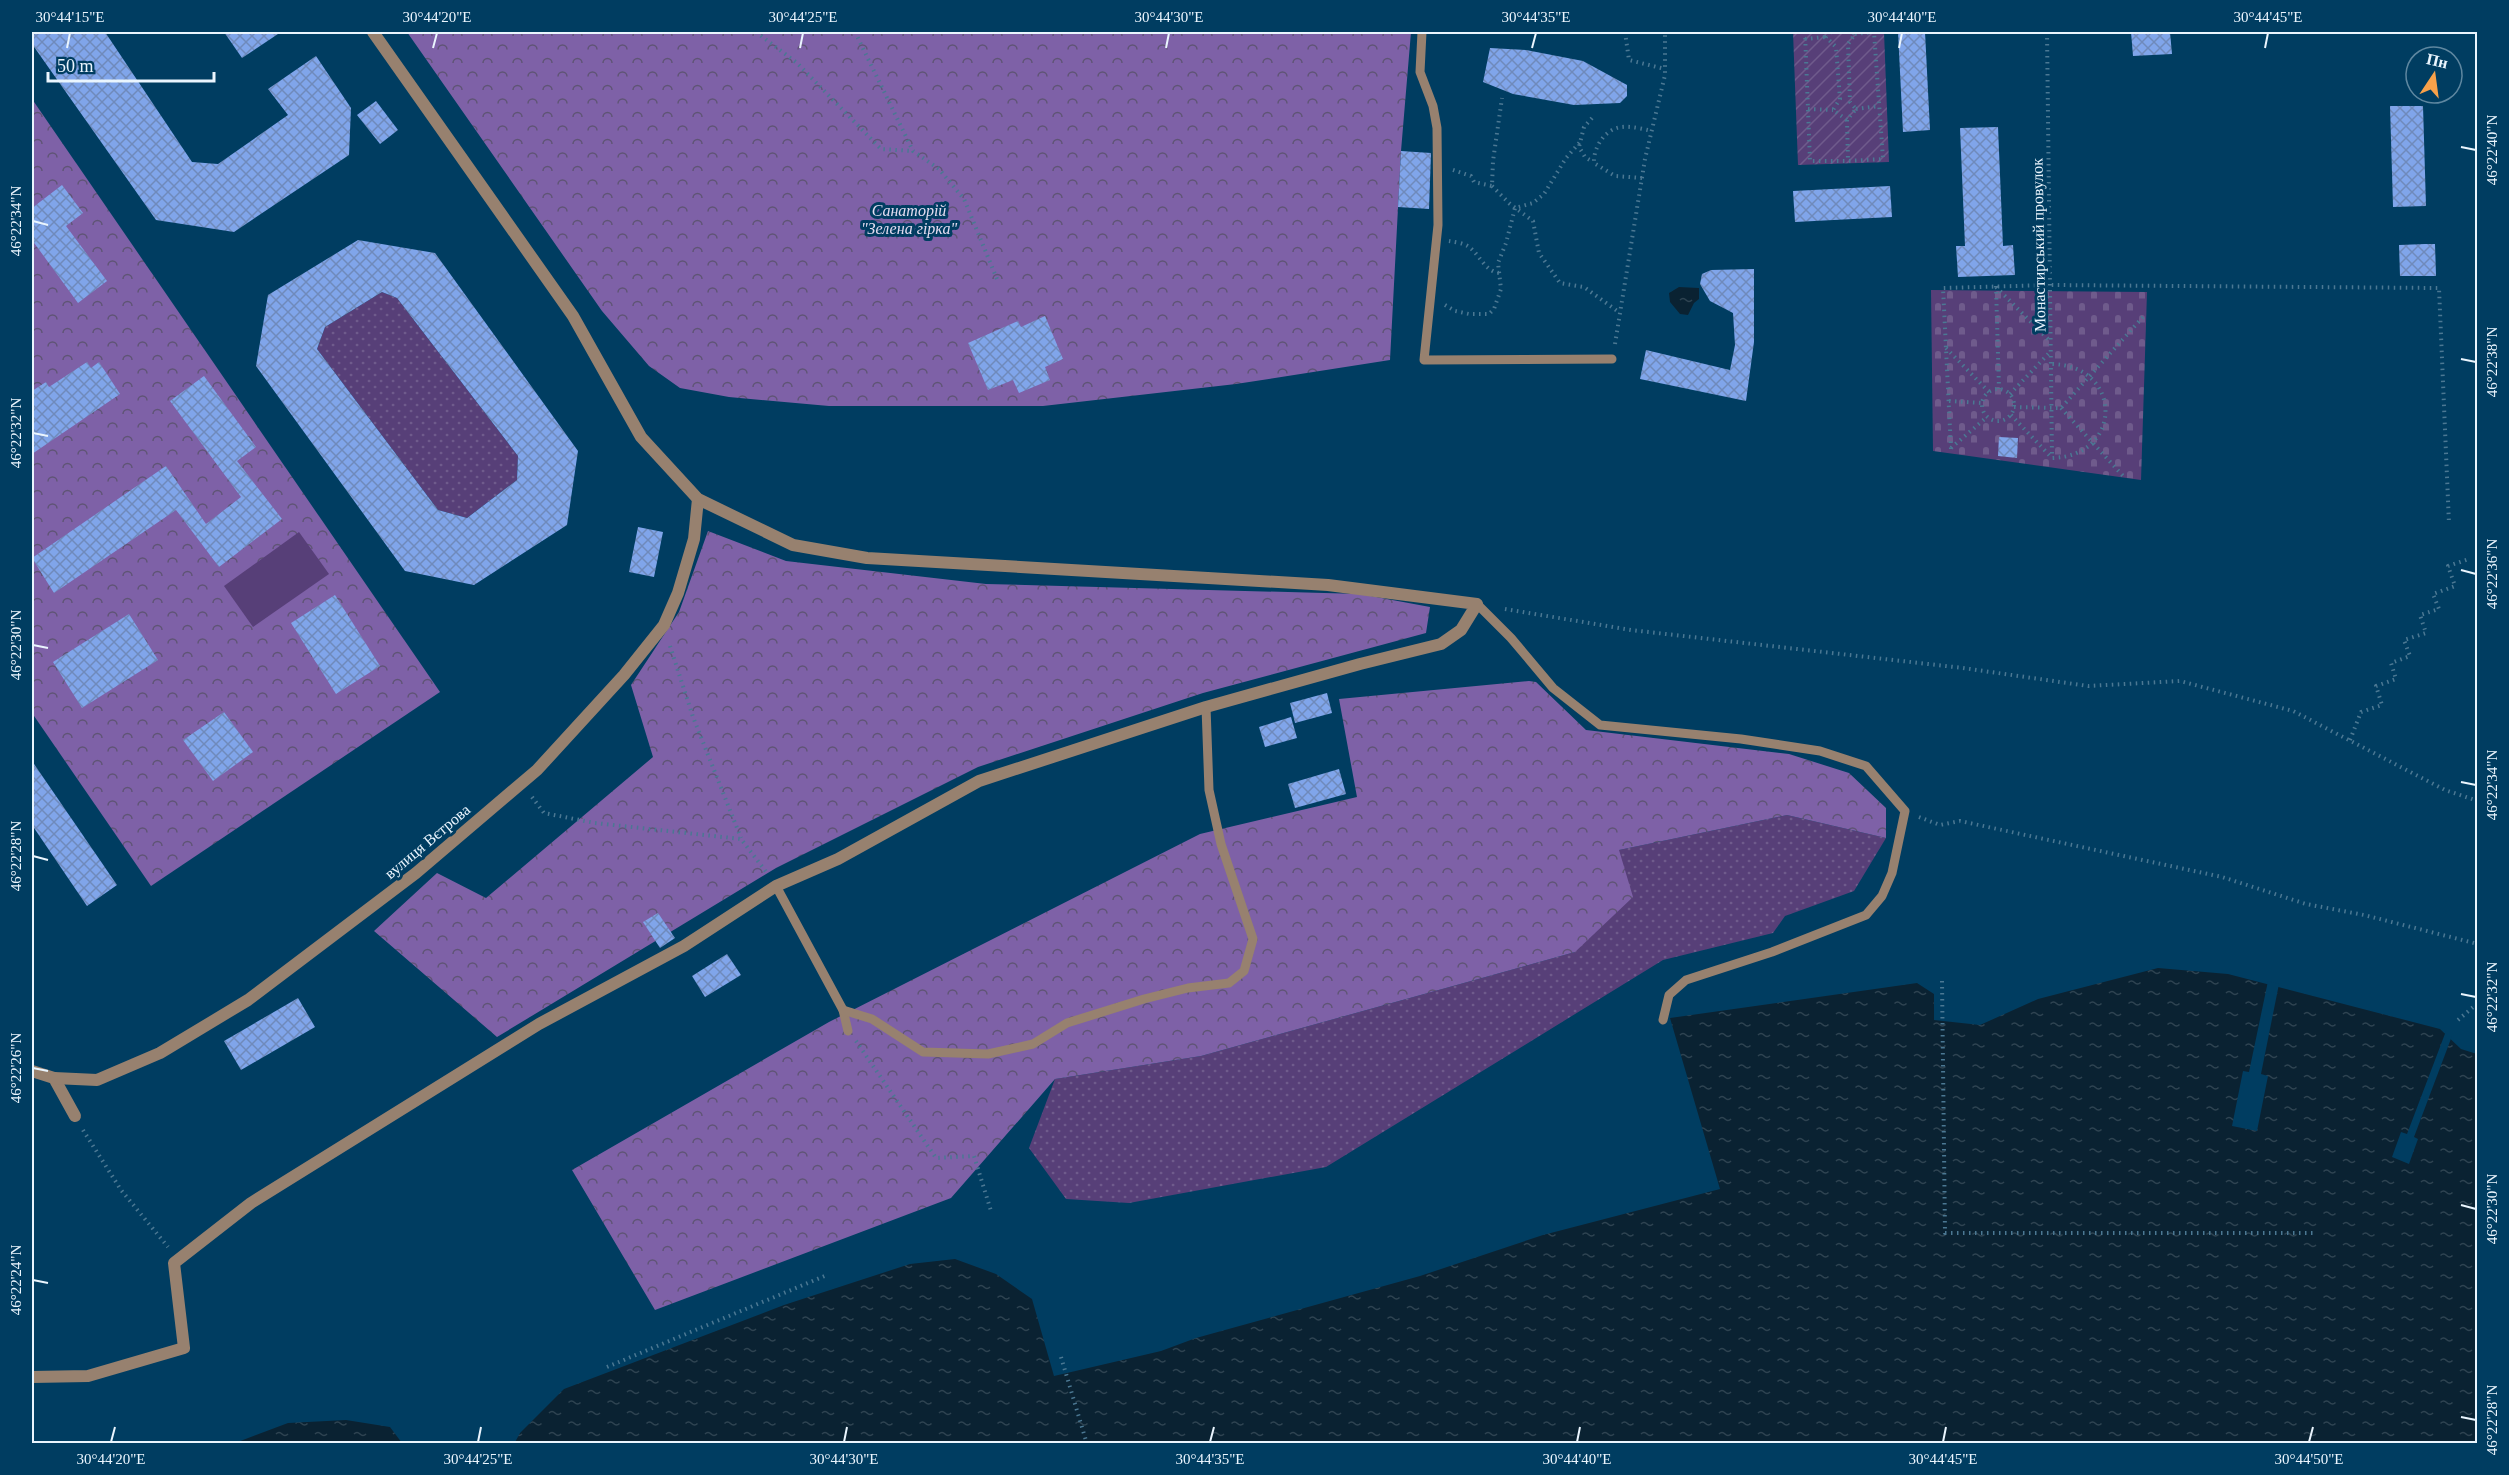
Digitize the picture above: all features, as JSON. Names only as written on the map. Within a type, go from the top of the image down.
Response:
[{"type":"street","points":[[32,1377],[88,1376],[184,1348],[174,1263],[251,1203],[539,1024],[684,946],[776,886],[837,859],[979,781],[1206,707],[1441,644],[1461,630],[1478,604],[1328,585],[867,558],[794,545],[698,500],[641,437],[573,316],[373,32]]},
{"type":"street","name":"вулиця Вєтрова","points":[[32,1071],[54,1078],[97,1080],[160,1053],[248,1000],[416,873],[537,770],[624,675],[664,625],[678,593],[694,539],[698,500]]},
{"type":"street","points":[[54,1078],[75,1116]]},
{"type":"lane","points":[[1422,32],[1420,72],[1433,106],[1437,128],[1438,166],[1437,238],[1424,360],[1612,359]]},
{"type":"lane","points":[[1478,604],[1511,638],[1553,688],[1600,725],[1741,739],[1820,751],[1866,766],[1905,811],[1892,873],[1882,896],[1866,915],[1772,952],[1686,980],[1669,995],[1663,1020]]},
{"type":"lane","points":[[843,1010],[872,1019],[923,1052],[988,1054],[1033,1044],[1067,1023],[1144,999],[1188,988],[1228,983],[1244,971],[1253,939],[1221,844],[1209,790],[1206,707]]},
{"type":"lane","points":[[776,886],[843,1010],[848,1031]]},
{"type":"path","points":[[756,32],[797,63],[881,149],[914,151]]},
{"type":"path","points":[[855,32],[914,151],[939,169],[964,199],[997,279]]},
{"type":"path","points":[[1625,32],[1629,60],[1665,69]]},
{"type":"path","points":[[1612,359],[1642,178],[1665,69],[1665,32]]},
{"type":"path","points":[[1804,32],[1810,161],[1883,159],[1874,32],[1854,33],[1848,44],[1850,102],[1856,109]]},
{"type":"path","points":[[1805,39],[1826,37],[1831,32]]},
{"type":"path","name":"Монастирський провулок","points":[[2047,32],[2052,458]]},
{"type":"path","points":[[1826,37],[1836,47],[1840,99],[1833,110]]},
{"type":"path","points":[[1492,186],[1493,160],[1502,98]]},
{"type":"path","points":[[1848,161],[1847,120],[1856,109],[1879,106]]},
{"type":"path","points":[[1808,109],[1833,110],[1847,120]]},
{"type":"path","points":[[1515,208],[1533,203],[1544,194],[1566,158],[1580,142],[1584,128],[1592,118]]},
{"type":"path","points":[[1594,163],[1595,150],[1599,142],[1613,129],[1629,127],[1652,131]]},
{"type":"path","points":[[1580,142],[1582,154],[1615,176],[1642,178]]},
{"type":"path","points":[[1438,166],[1471,176],[1474,183],[1492,186],[1533,221],[1539,253],[1560,284],[1584,287],[1620,313]]},
{"type":"path","points":[[1431,288],[1447,307],[1469,314],[1489,314],[1499,300],[1501,289],[1498,263],[1515,208]]},
{"type":"path","points":[[1437,238],[1470,247],[1488,268],[1500,273]]},
{"type":"path","points":[[1988,417],[1951,449],[1944,288],[2050,285],[2439,288],[2449,524]]},
{"type":"path","points":[[1996,286],[2051,342]]},
{"type":"path","points":[[1996,286],[1999,389]]},
{"type":"path","points":[[2014,407],[2061,408],[2143,317]]},
{"type":"path","points":[[1946,348],[1989,392]]},
{"type":"path","points":[[2010,394],[2051,350]]},
{"type":"path","points":[[2011,415],[2052,458],[2068,457],[2083,451],[2092,443],[2103,426],[2106,410],[2103,394],[2090,376],[2082,370],[2067,364],[2051,364]]},
{"type":"path","points":[[1982,403],[1989,392],[1999,389],[2010,394],[2014,407],[2011,415],[2002,421],[1988,417]]},
{"type":"path","points":[[1949,401],[1982,403]]},
{"type":"path","points":[[1982,403],[1988,417]]},
{"type":"path","points":[[2061,408],[2124,477]]},
{"type":"path","points":[[2350,740],[2361,712],[2382,705],[2376,686],[2396,679],[2391,663],[2410,656],[2404,640],[2426,633],[2420,615],[2439,609],[2433,594],[2455,586],[2448,566],[2469,559]]},
{"type":"path","points":[[1478,604],[1631,630],[1951,667],[2088,686],[2180,681],[2293,711],[2445,790],[2478,801]]},
{"type":"path","points":[[664,625],[693,717],[741,839],[776,886]]},
{"type":"path","points":[[537,770],[531,795],[544,813],[596,823],[741,839]]},
{"type":"path","points":[[1905,811],[1940,825],[1960,821],[2222,877],[2307,904],[2364,915],[2477,944]]},
{"type":"path","points":[[1942,981],[1946,1233],[2314,1233]]},
{"type":"path","points":[[2458,1020],[2478,1003]]},
{"type":"path","points":[[848,1031],[936,1158],[974,1156],[991,1211]]},
{"type":"path","points":[[75,1116],[121,1190],[167,1245],[174,1263]]},
{"type":"path","points":[[607,1367],[827,1275]]},
{"type":"path","points":[[1061,1357],[1087,1443]]},
{"type":"green space","name":"Санаторій \"Зелена гірка\"","points":[[407,32],[1411,32],[1401,151],[1390,360],[1236,384],[1043,406],[829,406],[729,397],[680,388],[649,366],[602,311]]},
{"type":"green space","points":[[1793,32],[1884,32],[1889,162],[1798,165]]},
{"type":"green space","points":[[32,99],[440,692],[151,886],[32,713]]},
{"type":"green space","points":[[1931,290],[2147,292],[2141,480],[1933,451]]},
{"type":"green space","points":[[382,292],[397,298],[518,456],[517,480],[467,518],[438,510],[317,349],[325,327]]},
{"type":"green space","points":[[708,531],[786,561],[986,584],[1360,594],[1430,607],[1426,633],[1203,693],[978,767],[776,868],[497,1037],[374,931],[437,873],[486,898],[653,757],[631,685],[679,612]]},
{"type":"green space","points":[[299,532],[329,574],[253,627],[224,586]]},
{"type":"green space","points":[[1536,682],[1586,730],[1789,754],[1849,773],[1886,808],[1886,838],[1787,815],[1619,850],[1633,897],[1575,952],[1201,1056],[1055,1079],[951,1198],[655,1310],[572,1170],[829,1022],[1200,834],[1357,797],[1339,699]]},
{"type":"green space","points":[[1787,815],[1886,838],[1854,891],[1785,916],[1773,933],[1663,960],[1326,1167],[1129,1203],[1066,1199],[1029,1148],[1055,1079],[1201,1056],[1575,952],[1619,850]]},
{"type":"water","points":[[1679,287],[1699,288],[1699,299],[1694,303],[1688,315],[1680,314],[1670,302],[1669,293]]},
{"type":"water","points":[[2158,968],[2228,974],[2440,1029],[2461,1049],[2477,1054],[2477,1443],[514,1444],[520,1433],[564,1389],[784,1305],[910,1264],[955,1259],[996,1274],[1032,1299],[1054,1376],[1161,1351],[1196,1338],[1420,1276],[1543,1235],[1720,1189],[1670,1018],[1917,983],[1934,994],[1934,1020],[1980,1025],[2038,999]]},
{"type":"water","points":[[346,1420],[390,1427],[402,1443],[235,1443],[288,1423]]},
{"type":"pier","points":[[2268,981],[2279,984],[2261,1074],[2268,1076],[2257,1131],[2232,1126],[2243,1071],[2249,1072]]},
{"type":"pier","points":[[2446,1031],[2452,1036],[2414,1137],[2418,1139],[2409,1164],[2392,1157],[2401,1132],[2407,1134]]},
{"type":"building","points":[[32,32],[105,32],[192,162],[218,164],[288,115],[268,89],[316,56],[351,108],[349,155],[234,232],[156,220],[32,44]]},
{"type":"building","points":[[224,32],[281,32],[242,58]]},
{"type":"building","points":[[1898,32],[1925,32],[1930,130],[1903,132]]},
{"type":"building","points":[[2131,32],[2170,32],[2172,54],[2133,56]]},
{"type":"building","points":[[1490,48],[1526,50],[1583,61],[1627,85],[1627,96],[1620,103],[1574,105],[1513,94],[1483,82]]},
{"type":"building","points":[[376,101],[398,130],[380,144],[357,115]]},
{"type":"building","points":[[2390,106],[2423,106],[2426,206],[2393,207]]},
{"type":"building","points":[[1998,127],[2003,246],[2013,245],[2015,275],[1958,277],[1956,246],[1965,246],[1960,128]]},
{"type":"building","points":[[1401,151],[1431,153],[1429,209],[1398,207]]},
{"type":"building","points":[[62,185],[83,213],[66,226],[107,281],[78,303],[32,240],[32,208]]},
{"type":"building","points":[[1890,186],[1892,217],[1795,222],[1793,191]]},
{"type":"building","points":[[358,240],[435,253],[578,451],[567,525],[474,585],[405,571],[256,366],[268,295]],"holes":[[[382,292],[397,298],[518,456],[517,480],[467,518],[438,510],[317,349],[325,327]]]},
{"type":"building","points":[[2435,244],[2436,276],[2400,276],[2399,245]]},
{"type":"building","points":[[1754,269],[1754,342],[1746,401],[1640,379],[1646,350],[1730,370],[1735,345],[1733,313],[1710,301],[1700,284],[1702,274],[1711,270]]},
{"type":"building","points":[[1045,316],[1063,359],[1045,367],[1050,380],[1019,393],[1013,380],[988,390],[968,343],[1018,321],[1021,327]]},
{"type":"building","points":[[87,362],[91,368],[99,362],[120,394],[32,454],[32,391],[46,382],[49,387]]},
{"type":"building","points":[[204,376],[256,447],[237,461],[282,519],[219,567],[176,510],[54,593],[32,558],[166,466],[206,524],[241,497],[170,401]]},
{"type":"building","points":[[1999,437],[2018,438],[2017,458],[1998,456]]},
{"type":"building","points":[[638,527],[663,532],[654,577],[629,572]]},
{"type":"building","points":[[335,595],[380,666],[336,694],[291,623]]},
{"type":"building","points":[[129,614],[158,660],[82,708],[53,662]]},
{"type":"building","points":[[1327,693],[1332,713],[1295,723],[1290,703]]},
{"type":"building","points":[[224,712],[253,752],[213,781],[183,740]]},
{"type":"building","points":[[1291,717],[1297,738],[1265,747],[1259,727]]},
{"type":"building","points":[[32,761],[117,885],[87,906],[32,825]]},
{"type":"building","points":[[1339,769],[1346,794],[1295,808],[1288,784]]},
{"type":"building","points":[[658,913],[675,938],[660,948],[643,922]]},
{"type":"building","points":[[727,954],[741,975],[705,997],[692,976]]},
{"type":"building","points":[[298,998],[315,1027],[241,1070],[224,1041]]}]
